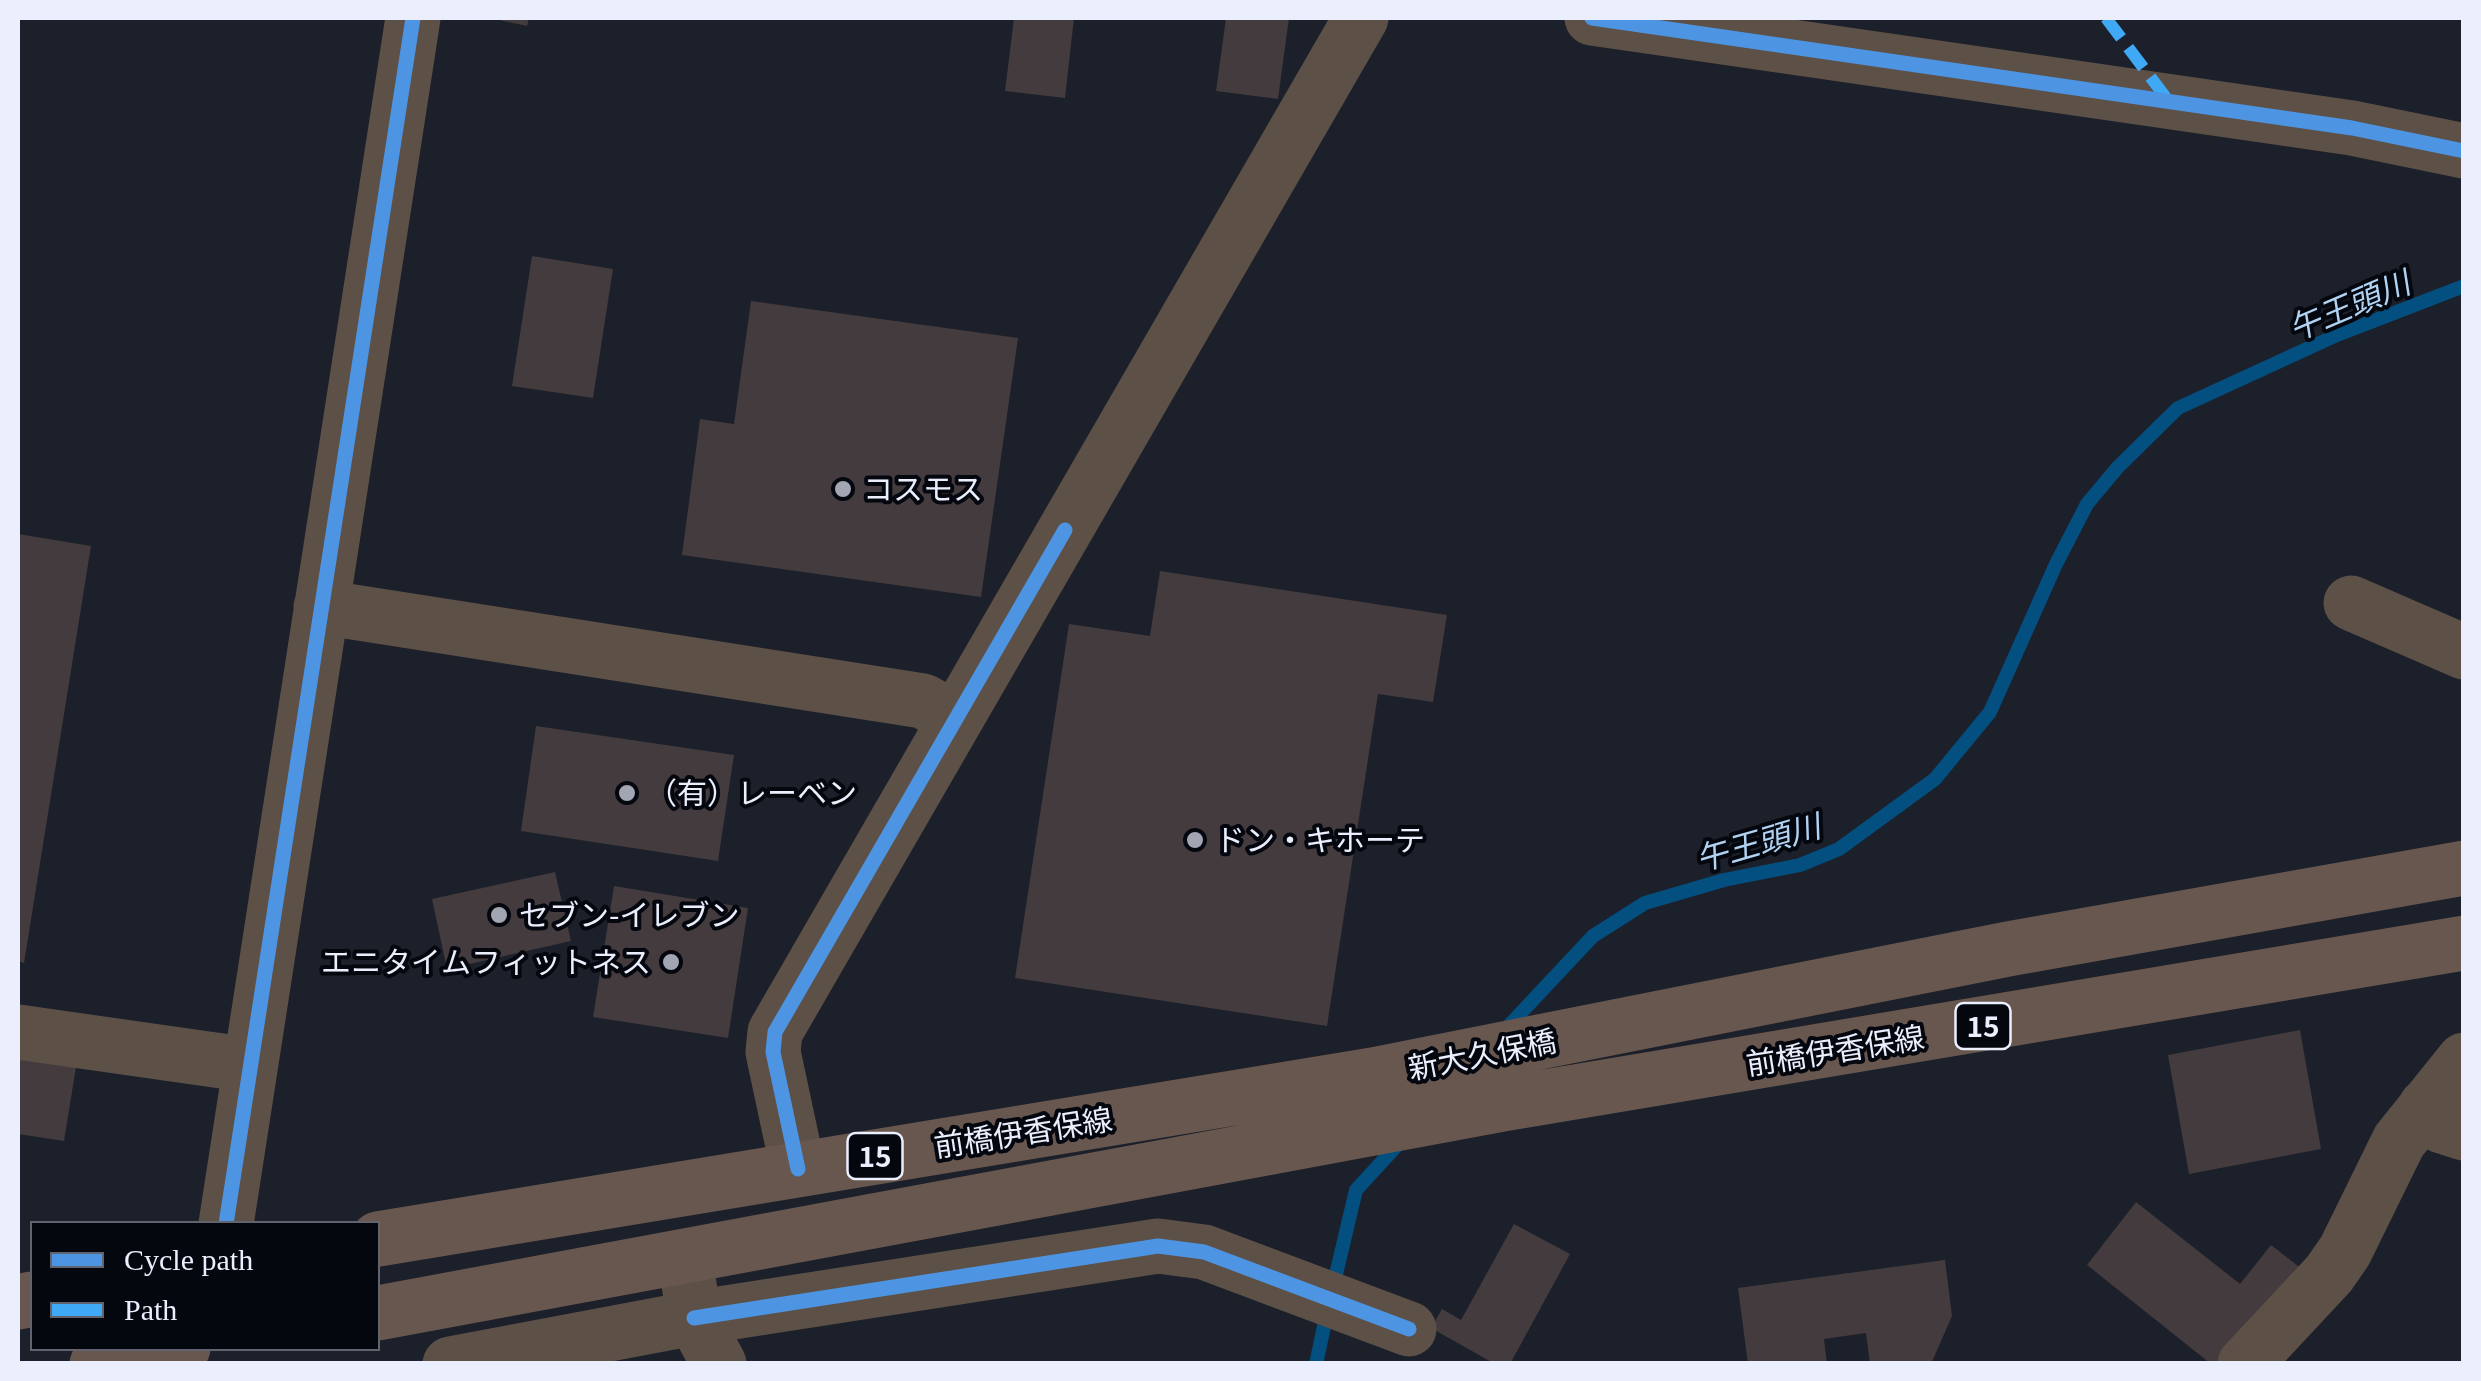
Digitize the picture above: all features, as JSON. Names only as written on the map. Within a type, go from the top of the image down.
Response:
[{"type":"main road","name":"前橋伊香保線","points":[[1592,1032],[2008,949],[2464,868]]},
{"type":"main road","name":"前橋伊香保線","points":[[1502,1104],[2464,943]]},
{"type":"main road","name":"新大久保橋","points":[[1373,1076],[1592,1032]]},
{"type":"main road","name":"前橋伊香保線","points":[[380,1239],[1373,1076]]},
{"type":"main road","name":"新大久保橋","points":[[1329,1135],[1502,1104]]},
{"type":"main road","name":"前橋伊香保線","points":[[380,1313],[1329,1135]]},
{"type":"main road","points":[[98,1364],[167,1351]]},
{"type":"street","points":[[226,1221],[413,18]]},
{"type":"street","points":[[798,1169],[774,1052],[776,1032],[1361,18]]},
{"type":"street","points":[[1592,18],[2352,128],[2464,151]]},
{"type":"street","points":[[2351,603],[2464,652]]},
{"type":"street","points":[[322,607],[923,702],[956,719]]},
{"type":"street","points":[[18,1032],[250,1065]]},
{"type":"street","points":[[2245,1364],[2330,1274],[2399,1141],[2445,1120],[2464,1060]]},
{"type":"street","points":[[450,1364],[706,1340],[1158,1246],[1204,1252],[1410,1329]]},
{"type":"street","points":[[684,1257],[706,1340]]},
{"type":"building","points":[[490,18],[529,18],[527,26]]},
{"type":"building","points":[[1014,18],[1074,18],[1065,98],[1005,91]]},
{"type":"building","points":[[1226,18],[1289,18],[1278,99],[1216,91]]},
{"type":"building","points":[[532,256],[613,269],[593,398],[512,386]]},
{"type":"building","name":"コスモス","points":[[751,301],[1018,338],[981,597],[682,555],[700,419],[734,424]]},
{"type":"building","points":[[18,534],[91,546],[24,963],[18,961]]},
{"type":"building","name":"ドン・キホーテ","points":[[1160,571],[1447,615],[1433,702],[1378,694],[1327,1026],[1015,978],[1069,624],[1150,636]]},
{"type":"building","name":"（有）レーベン","points":[[536,726],[734,755],[718,861],[521,831]]},
{"type":"building","points":[[555,872],[571,941],[447,969],[432,899]]},
{"type":"building","name":"エニタイムフィットネス","points":[[614,886],[748,908],[728,1038],[593,1017]]},
{"type":"building","points":[[2300,1030],[2321,1149],[2189,1174],[2168,1055]]},
{"type":"building","points":[[18,1058],[76,1067],[64,1141],[18,1134]]},
{"type":"building","points":[[2136,1202],[2240,1284],[2271,1245],[2302,1269],[2227,1364],[2211,1364],[2087,1265]]},
{"type":"building","points":[[1514,1224],[1570,1254],[1510,1364],[1495,1364],[1431,1328],[1442,1309],[1461,1320]]},
{"type":"building","points":[[1945,1260],[1952,1316],[1931,1364],[1870,1364],[1866,1333],[1824,1339],[1827,1364],[1748,1364],[1738,1288]]},
{"type":"waterway","name":"午王頭川","points":[[1502,1033],[1593,936],[1645,903],[1724,880],[1800,865],[1839,849],[1935,779],[1990,712],[2087,504],[2178,408],[2337,335],[2464,286]]},
{"type":"waterway","name":"午王頭川","points":[[1333,1287],[1356,1190],[1402,1140]]},
{"type":"waterway","name":"午王頭川","points":[[1316,1364],[1328,1308]]},
{"type":"marked path","points":[[2106,18],[2170,103]]},
{"type":"cycle path","points":[[226,1221],[413,18]]},
{"type":"cycle path","points":[[1592,18],[2352,128],[2464,151]]},
{"type":"cycle path","points":[[798,1169],[773,1052],[775,1032],[1065,530]]},
{"type":"cycle path","points":[[694,1318],[1158,1246],[1204,1252],[1409,1329]]},
{"type":"place","name":"コスモス","points":[[843,489]]},
{"type":"place","name":"（有）レーベン","points":[[627,793]]},
{"type":"place","name":"ドン・キホーテ","points":[[1195,840]]},
{"type":"place","name":"セブン-イレブン","points":[[499,915]]},
{"type":"place","name":"エニタイムフィットネス","points":[[671,962]]}]
